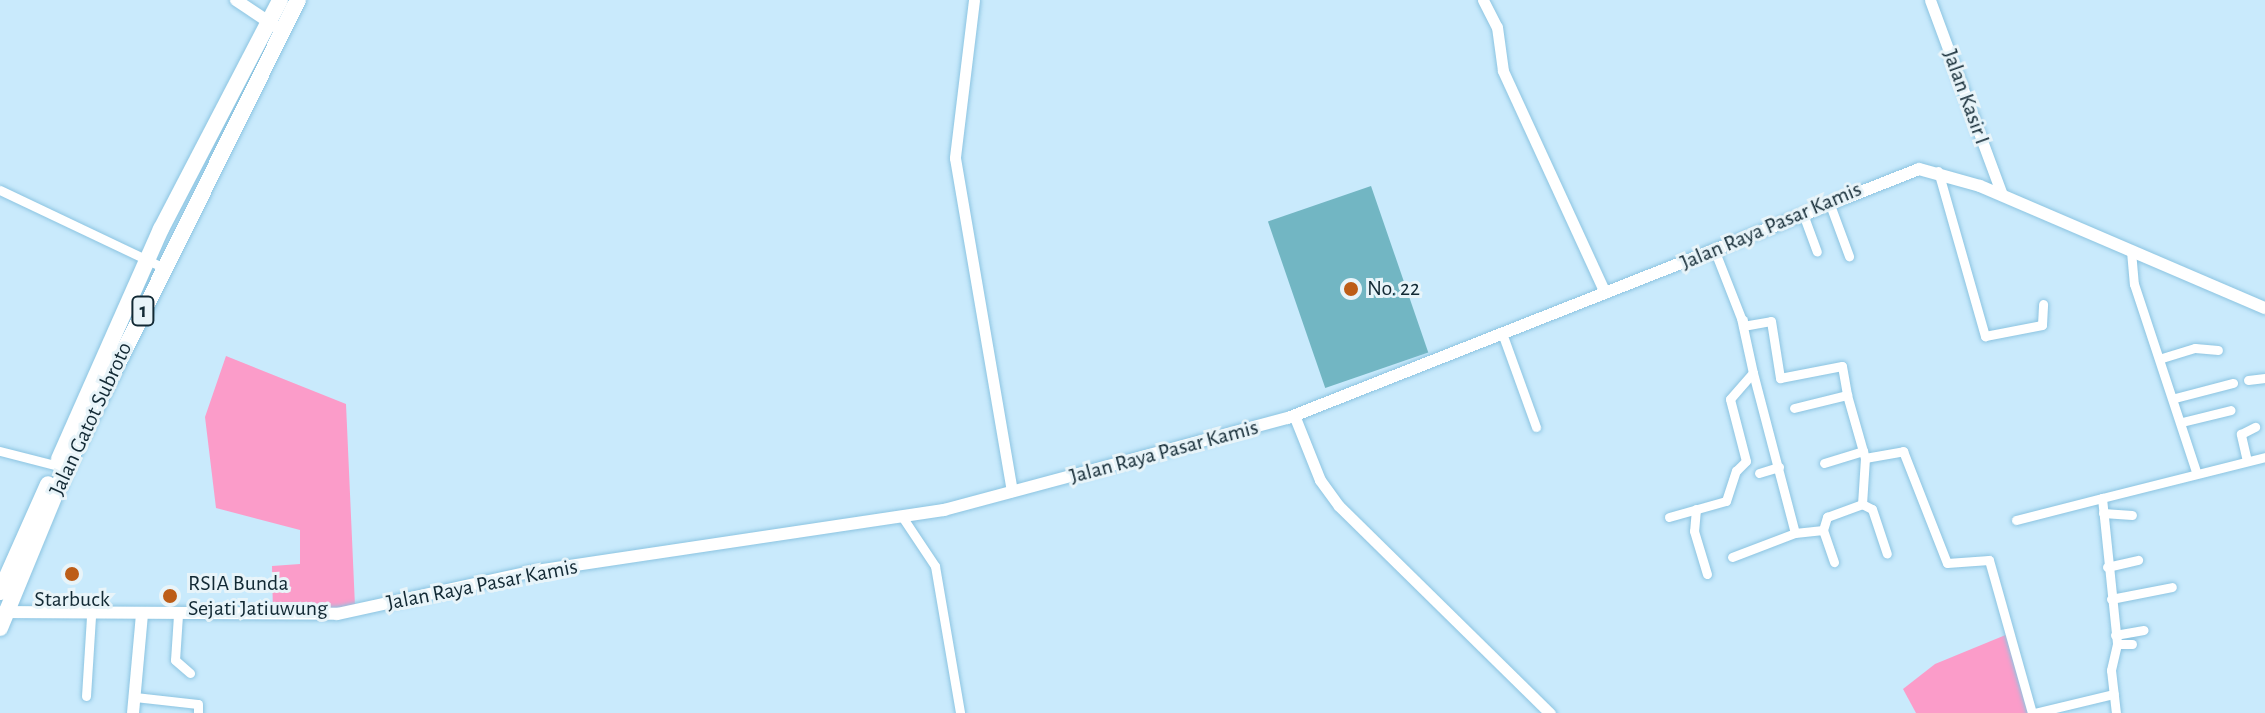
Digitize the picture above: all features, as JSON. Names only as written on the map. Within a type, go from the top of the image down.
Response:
[{"type":"highway","name":"Jalan Gatot Subroto","points":[[0,592],[164,268],[274,26],[280,0]]},
{"type":"highway","name":"Jalan Gatot Subroto","points":[[2,617],[148,259],[274,26],[298,0]]},
{"type":"main road","points":[[236,0],[274,26]]},
{"type":"main road","name":"Jalan Raya Pasar Kamis","points":[[2,617],[337,614],[529,572],[903,518],[1259,427],[1294,415],[1910,170],[1938,170],[2265,308]]},
{"type":"main road","points":[[133,713],[142,615]]},
{"type":"street","points":[[974,0],[955,158],[1012,491]]},
{"type":"street","points":[[1483,0],[1497,27],[1503,71],[1605,293]]},
{"type":"street","name":"Jalan Kasir I","points":[[1930,0],[2002,195]]},
{"type":"street","points":[[1938,170],[1985,336],[2042,325],[2043,304]]},
{"type":"street","points":[[0,190],[164,268]]},
{"type":"street","points":[[1829,202],[1849,256]]},
{"type":"street","points":[[1803,214],[1817,252]]},
{"type":"street","points":[[1715,249],[1741,318],[1795,533]]},
{"type":"street","points":[[1715,249],[1743,326],[1771,321],[1780,378],[1842,366],[1864,454],[1862,504]]},
{"type":"street","points":[[2131,251],[2134,284],[2162,358],[2196,472]]},
{"type":"street","points":[[1502,333],[1536,427]]},
{"type":"street","points":[[2162,358],[2195,348],[2218,350]]},
{"type":"street","points":[[1669,517],[1728,500],[1736,471],[1746,461],[1730,399],[1753,373]]},
{"type":"street","points":[[2248,380],[2265,378]]},
{"type":"street","points":[[2175,398],[2233,383]]},
{"type":"street","points":[[1794,408],[1847,395]]},
{"type":"street","points":[[2182,422],[2231,410]]},
{"type":"street","points":[[1294,415],[1320,480],[1339,506],[1550,713]]},
{"type":"street","points":[[2247,461],[2241,434],[2255,427]]},
{"type":"street","points":[[0,451],[61,467]]},
{"type":"street","points":[[1824,463],[1864,454],[1903,451],[1947,563],[1989,560],[2033,713],[2114,694]]},
{"type":"street","points":[[2016,520],[2265,457]]},
{"type":"street","points":[[1759,473],[1779,467]]},
{"type":"street","points":[[2102,498],[2116,640],[2116,713]]},
{"type":"street","points":[[1834,562],[1823,530],[1827,517],[1862,504],[1872,509],[1887,554]]},
{"type":"street","points":[[1696,509],[1694,531],[1707,574]]},
{"type":"street","points":[[2103,513],[2132,515]]},
{"type":"street","points":[[903,518],[935,566],[960,713]]},
{"type":"street","points":[[1732,557],[1795,533],[1823,530]]},
{"type":"street","points":[[2107,567],[2138,560]]},
{"type":"street","points":[[2111,599],[2172,587]]},
{"type":"street","points":[[178,615],[176,665],[190,673]]},
{"type":"street","points":[[86,696],[91,616]]},
{"type":"street","points":[[2116,640],[2144,630]]},
{"type":"street","points":[[2116,640],[2132,644]]},
{"type":"street","points":[[135,697],[198,704],[198,713]]},
{"type":"shaded area","points":[[226,356],[346,404],[355,606],[273,615],[272,566],[300,564],[300,530],[216,508],[205,417]]},
{"type":"shaded area","points":[[2008,634],[2030,713],[1916,713],[1903,689],[1935,664]]},
{"type":"building","name":"No. 22","points":[[1371,186],[1428,352],[1325,388],[1268,221]]},
{"type":"place","name":"No. 22","points":[[1351,289]]},
{"type":"place","name":"Starbuck","points":[[72,574]]},
{"type":"place","name":"RSIA Bunda Sejati Jatiuwung","points":[[170,596]]}]
